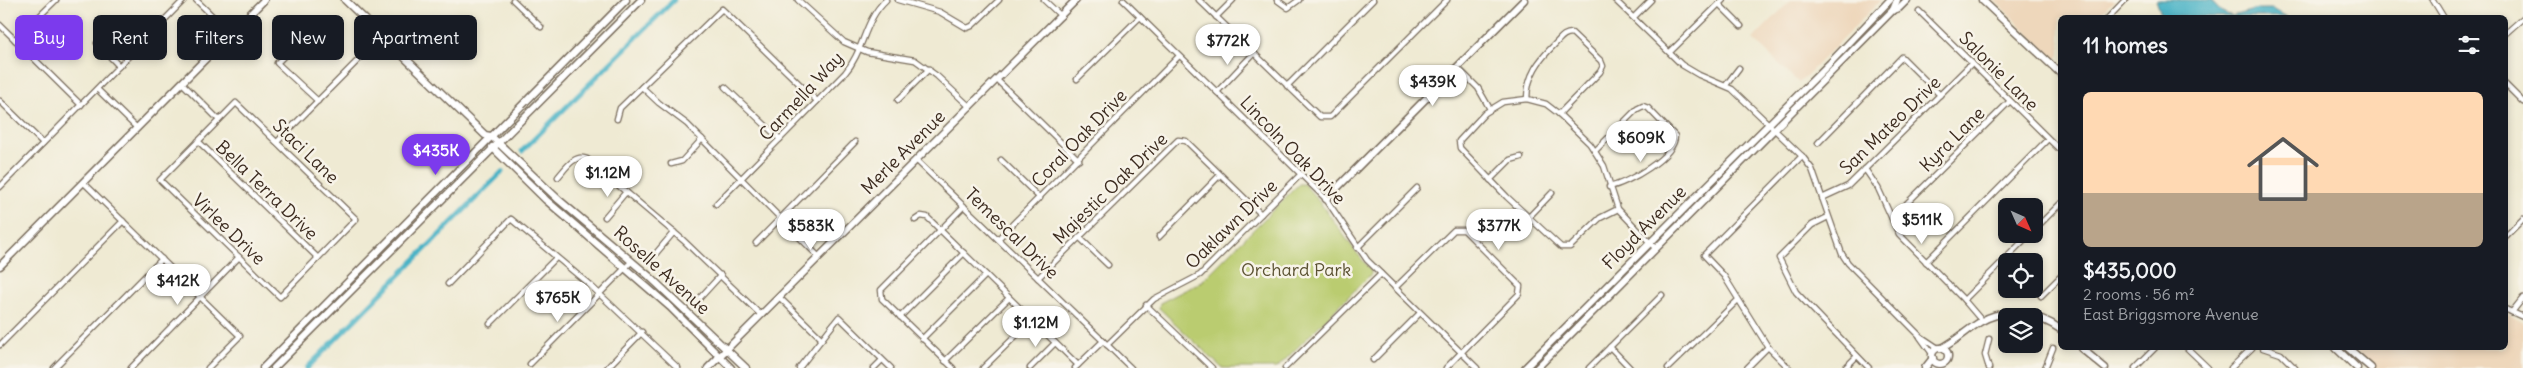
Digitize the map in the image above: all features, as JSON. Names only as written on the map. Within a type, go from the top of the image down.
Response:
[{"type":"street","points":[[41,15],[56,0]]},
{"type":"street","points":[[0,187],[184,0]]},
{"type":"street","points":[[196,0],[211,15]]},
{"type":"street","points":[[249,15],[264,0]]},
{"type":"street","name":"Roselle Avenue","points":[[346,0],[361,15]]},
{"type":"street","points":[[513,0],[541,27]]},
{"type":"street","points":[[263,368],[487,138],[626,0]]},
{"type":"street","points":[[274,368],[641,0]]},
{"type":"street","points":[[798,0],[836,36],[860,49],[915,60],[929,69],[970,107]]},
{"type":"street","name":"Carmella Way","points":[[716,204],[850,68],[860,49],[869,23],[886,0]]},
{"type":"street","points":[[898,0],[940,12],[967,28],[972,26],[999,0]]},
{"type":"street","points":[[1044,0],[1061,16]]},
{"type":"street","name":"Merle Avenue","points":[[708,368],[1076,0]]},
{"type":"street","name":"Lincoln Oak Drive","points":[[1122,0],[1326,199],[1357,248],[1477,368]]},
{"type":"street","points":[[1199,0],[1320,118],[1325,119],[1330,117],[1447,0]]},
{"type":"street","points":[[1216,17],[1233,0]]},
{"type":"street","points":[[1277,0],[1288,8],[1299,0]]},
{"type":"street","points":[[1287,86],[1373,0]]},
{"type":"street","points":[[1326,199],[1524,0]]},
{"type":"street","points":[[1616,0],[1690,70],[1726,85],[1802,156],[1812,169],[1842,254],[1848,263],[1920,336],[1933,356],[1941,363]]},
{"type":"street","points":[[1634,17],[1651,0]]},
{"type":"street","name":"Floyd Avenue","points":[[1525,368],[1890,0]]},
{"type":"street","name":"Floyd Avenue","points":[[1537,368],[1775,130],[1892,10],[1897,0]]},
{"type":"street","points":[[1892,10],[1899,8],[1907,0]]},
{"type":"street","points":[[1982,0],[2058,68]]},
{"type":"street","points":[[2111,15],[2126,0]]},
{"type":"street","points":[[2435,1],[2442,15]]},
{"type":"street","points":[[1670,52],[1721,2],[1742,26]]},
{"type":"street","points":[[617,119],[620,108],[722,9],[817,101]]},
{"type":"street","name":"Salonie Lane","points":[[1919,11],[2058,148]]},
{"type":"street","points":[[1078,79],[1140,17]]},
{"type":"street","points":[[2508,31],[2523,18]]},
{"type":"street","points":[[0,25],[15,40]]},
{"type":"street","points":[[1527,99],[1528,83],[1536,65],[1564,35],[1574,34],[1601,61],[1603,66],[1600,72],[1559,114]]},
{"type":"street","points":[[1217,92],[1254,53]]},
{"type":"street","name":"Coral Oak Drive","points":[[998,239],[1079,160],[1120,114],[1179,56]]},
{"type":"street","points":[[1818,143],[1902,57],[1940,95]]},
{"type":"street","points":[[36,60],[82,105]]},
{"type":"street","points":[[113,60],[119,66]]},
{"type":"street","points":[[1,264],[205,60]]},
{"type":"street","points":[[280,60],[277,63],[318,101]]},
{"type":"street","points":[[277,142],[358,60]]},
{"type":"street","name":"Roselle Avenue","points":[[407,60],[496,147],[546,200],[626,268],[731,368]]},
{"type":"street","name":"San Mateo Drive","points":[[1822,198],[1840,192],[1972,64]]},
{"type":"street","points":[[1458,67],[1478,88],[1490,109]]},
{"type":"street","points":[[1726,85],[1739,68]]},
{"type":"street","points":[[898,100],[929,69]]},
{"type":"street","points":[[997,80],[1079,160]]},
{"type":"street","points":[[182,83],[219,120],[198,142]]},
{"type":"street","points":[[725,86],[780,139]]},
{"type":"street","points":[[642,87],[702,139],[819,257]]},
{"type":"street","points":[[2508,87],[2523,102]]},
{"type":"street","points":[[97,89],[137,128]]},
{"type":"street","points":[[1618,210],[1600,218],[1570,247],[1561,247],[1528,218],[1460,148],[1461,138],[1490,109],[1511,100],[1527,99],[1546,104],[1559,114],[1595,151],[1604,166],[1609,187],[1618,210],[1656,249]]},
{"type":"street","points":[[0,100],[43,143]]},
{"type":"street","name":"Kyra Lane","points":[[1892,218],[2010,101]]},
{"type":"street","name":"Staci Lane","points":[[219,120],[236,102],[356,219],[318,258]]},
{"type":"street","points":[[1595,151],[1637,108],[1643,106],[1655,114],[1674,133],[1676,138],[1674,144],[1641,175],[1626,183],[1609,187]]},
{"type":"street","points":[[671,164],[682,161],[702,139]]},
{"type":"street","points":[[1926,262],[2048,139]]},
{"type":"street","name":"Majestic Oak Drive","points":[[1038,278],[1175,142],[1180,140],[1186,141],[1220,175]]},
{"type":"street","name":"Virlee Drive","points":[[198,142],[160,180],[280,297],[318,258]]},
{"type":"street","name":"Bella Terra Drive","points":[[198,142],[318,258]]},
{"type":"street","points":[[756,242],[855,142]]},
{"type":"street","name":"Roselle Avenue","points":[[496,147],[632,261],[746,368]]},
{"type":"street","points":[[1490,180],[1510,160],[1521,156]]},
{"type":"street","points":[[1789,368],[1768,347],[1724,276],[1704,254],[1802,156]]},
{"type":"street","points":[[558,177],[576,158],[587,159],[674,232],[761,315]]},
{"type":"street","name":"Temescal Drive","points":[[916,160],[1103,340],[1128,367]]},
{"type":"street","points":[[1001,160],[1040,198]]},
{"type":"street","points":[[1865,169],[1878,188],[1899,234],[1982,321]]},
{"type":"street","name":"Oaklawn Drive","points":[[1107,345],[1146,305],[1200,275],[1301,174]]},
{"type":"street","points":[[1159,237],[1220,175],[1261,214]]},
{"type":"street","points":[[83,182],[240,336],[208,368]]},
{"type":"street","points":[[1357,248],[1417,188]]},
{"type":"street","points":[[605,217],[626,192]]},
{"type":"street","points":[[1528,218],[1552,193]]},
{"type":"street","points":[[953,368],[882,299],[880,292],[964,206]]},
{"type":"street","points":[[2043,221],[2058,206]]},
{"type":"street","points":[[915,220],[925,216],[1056,343],[1077,366],[1103,340]]},
{"type":"street","points":[[1828,217],[1812,225],[1779,258],[1796,292],[1869,368]]},
{"type":"street","points":[[448,284],[511,219],[642,332],[678,368]]},
{"type":"street","points":[[2508,234],[2523,219]]},
{"type":"street","points":[[0,345],[123,221]]},
{"type":"street","points":[[1395,288],[1454,230],[1459,228],[1464,230],[1518,283],[1521,289],[1519,294],[1446,368]]},
{"type":"street","points":[[652,258],[674,232]]},
{"type":"street","points":[[1079,237],[1108,265]]},
{"type":"street","points":[[1964,300],[2021,243]]},
{"type":"street","points":[[900,317],[964,253]]},
{"type":"street","points":[[131,368],[239,257]]},
{"type":"street","points":[[490,324],[556,258]]},
{"type":"street","points":[[54,368],[162,259]]},
{"type":"street","points":[[530,364],[632,261]]},
{"type":"street","points":[[1285,368],[1381,274]]},
{"type":"street","points":[[698,300],[721,275]]},
{"type":"street","points":[[922,338],[986,275]]},
{"type":"street","points":[[2043,294],[2058,279]]},
{"type":"street","points":[[1589,368],[1662,295]]},
{"type":"street","points":[[779,297],[822,338]]},
{"type":"street","points":[[945,361],[1009,298]]},
{"type":"street","points":[[2512,312],[2523,298]]},
{"type":"street","points":[[1668,368],[1738,300]]},
{"type":"street","points":[[1146,305],[1212,368]]},
{"type":"street","points":[[2508,310],[2523,317]]},
{"type":"street","points":[[1373,360],[1420,313]]},
{"type":"street","points":[[1926,368],[1940,348],[1982,321],[1999,315],[2019,314],[2041,318],[2058,328]]},
{"type":"street","points":[[799,368],[839,317],[891,368]]},
{"type":"street","points":[[983,368],[1032,320]]},
{"type":"street","points":[[607,368],[642,332]]},
{"type":"street","points":[[1931,368],[1945,361],[1963,334]]},
{"type":"street","points":[[1920,336],[1948,355]]},
{"type":"street","points":[[1989,339],[1985,355],[1989,368]]},
{"type":"street","points":[[1030,368],[1056,343]]},
{"type":"street","points":[[1610,347],[1630,368]]},
{"type":"street","points":[[1748,368],[1768,347]]},
{"type":"street","points":[[2045,368],[2054,348]]},
{"type":"street","points":[[2083,350],[2098,365],[2105,368]]},
{"type":"street","points":[[2135,367],[2153,350]]},
{"type":"street","points":[[2189,350],[2208,368]]},
{"type":"street","points":[[2231,368],[2250,350]]},
{"type":"street","points":[[2269,350],[2281,354],[2295,368]]},
{"type":"street","points":[[2338,350],[2357,368]]},
{"type":"street","points":[[2350,350],[2371,368]]},
{"type":"street","points":[[2342,354],[2364,368]]},
{"type":"street","points":[[1845,368],[1857,356]]},
{"type":"street","points":[[874,368],[882,360]]},
{"type":"shaded area","points":[[1791,0],[1881,0],[1799,83],[1753,39]]},
{"type":"shaded area","points":[[1994,0],[2115,0],[2099,15],[2058,15],[2058,57],[2055,59]]},
{"type":"shaded area","points":[[2508,314],[2523,322],[2523,368],[2375,368],[2355,350],[2508,350]]},
{"type":"green space","name":"Orchard Park","points":[[1299,184],[1304,184],[1322,205],[1371,270],[1371,274],[1277,368],[1222,368],[1159,308],[1160,303],[1201,282]]},
{"type":"water","points":[[2156,0],[2211,0],[2222,12],[2230,15],[2163,15]]},
{"type":"water","points":[[2257,9],[2273,9],[2284,15],[2236,15]]},
{"type":"waterway","points":[[522,151],[674,0]]},
{"type":"waterway","points":[[307,368],[502,172]]}]
